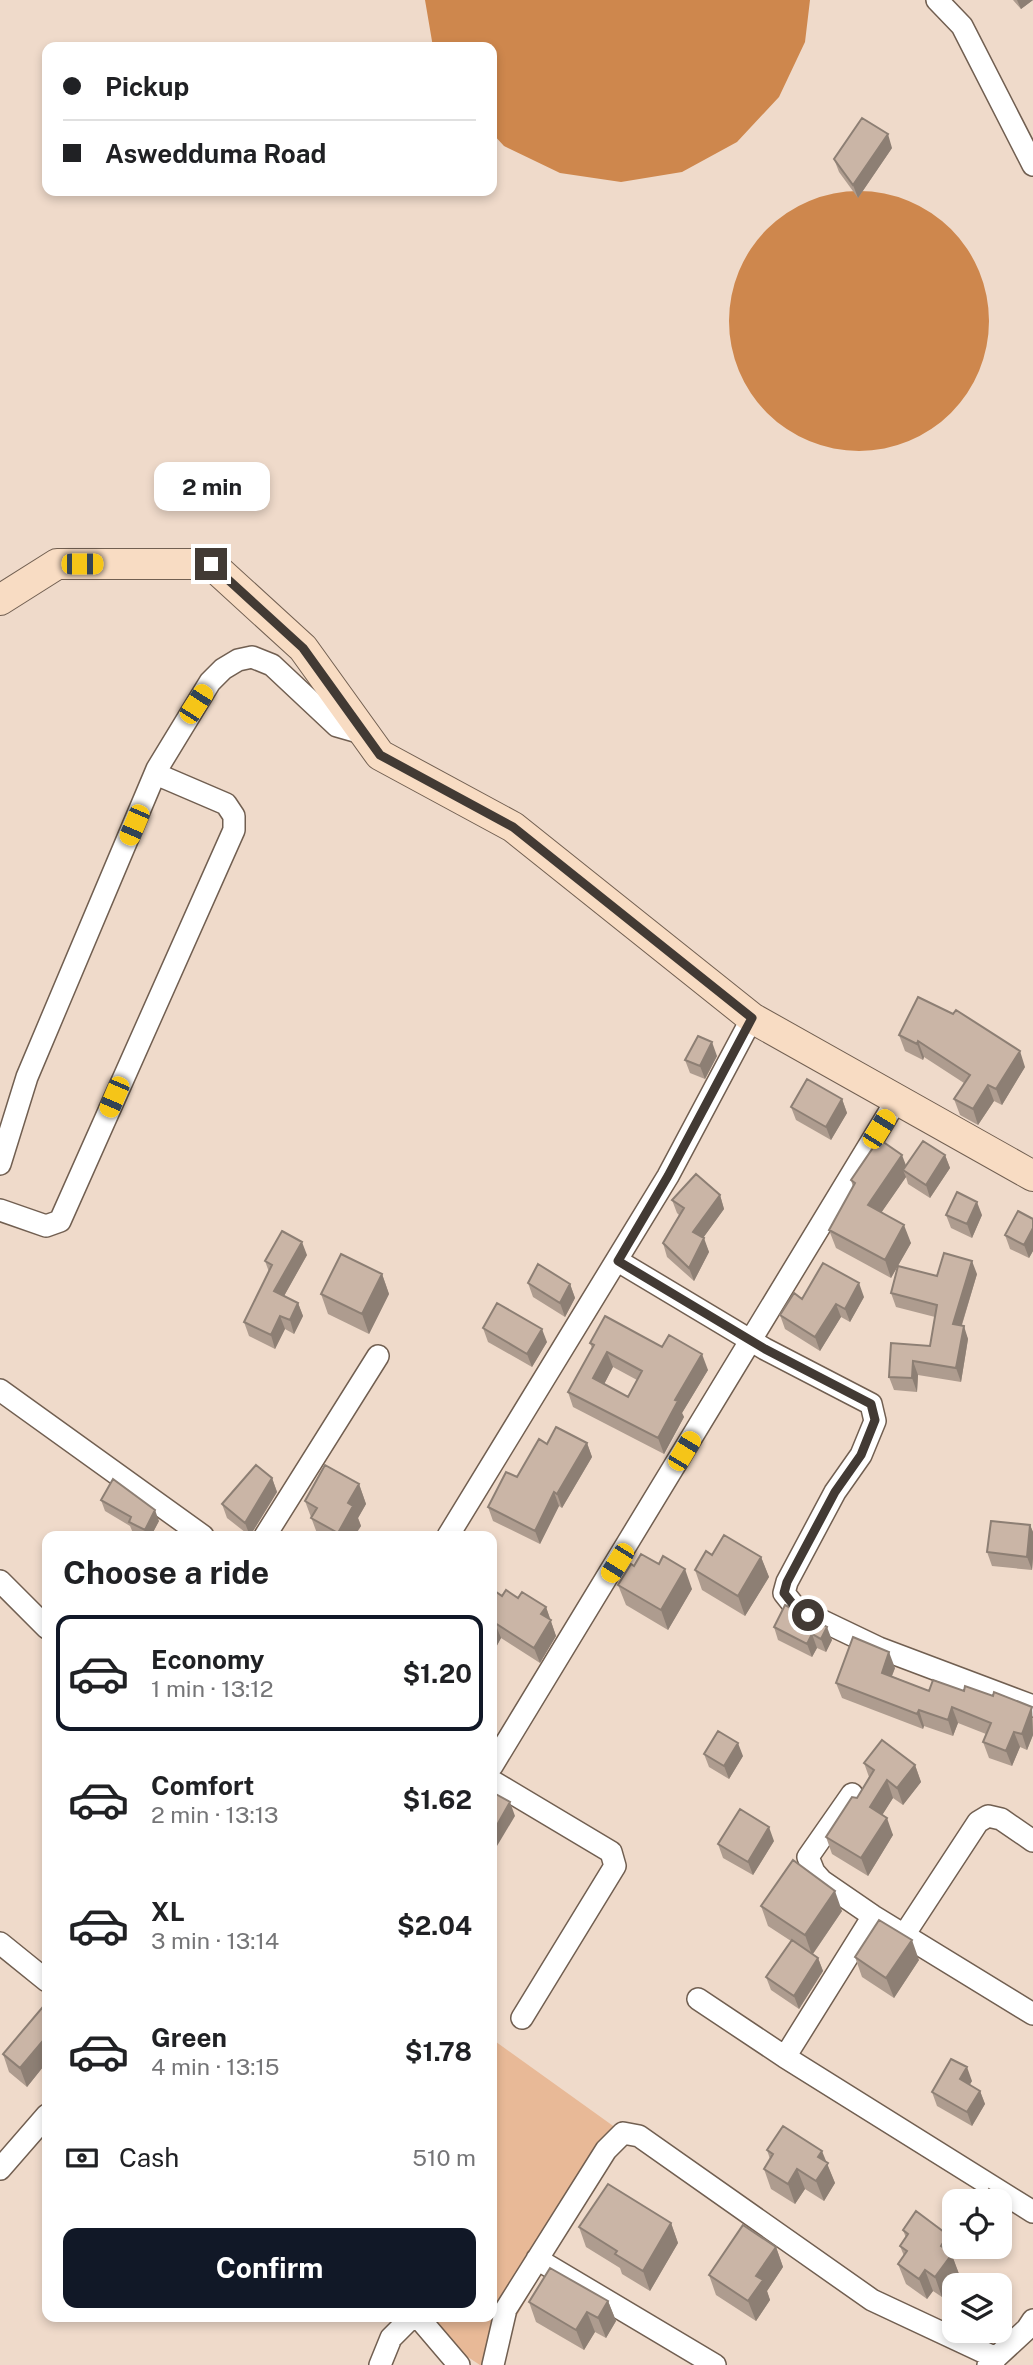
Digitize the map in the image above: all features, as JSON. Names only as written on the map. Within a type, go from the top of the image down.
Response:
[{"type":"street","points":[[937,0],[962,26],[1033,164]]},
{"type":"street","points":[[0,600],[57,564],[211,564],[303,648],[380,755],[513,827],[752,1018],[1033,1175]]},
{"type":"street","points":[[0,1164],[26,1077],[156,774],[182,725],[210,682],[223,669],[238,660],[252,657],[272,665],[337,726],[365,734]]},
{"type":"street","points":[[0,1210],[46,1226],[60,1221],[233,830],[233,816],[226,804],[156,774]]},
{"type":"street","points":[[451,1531],[668,1176],[752,1018]]},
{"type":"street","points":[[497,1758],[893,1106]]},
{"type":"street","points":[[618,1261],[750,1339],[871,1404],[875,1420],[861,1455],[835,1492],[787,1582],[784,1593],[795,1607],[879,1648],[1033,1706]]},
{"type":"street","points":[[268,1531],[378,1356]]},
{"type":"street","points":[[0,1390],[196,1531]]},
{"type":"street","points":[[0,1581],[42,1623]]},
{"type":"street","points":[[497,1784],[611,1852],[615,1866],[522,2018]]},
{"type":"street","points":[[852,1794],[808,1857],[814,1872],[822,1881],[873,1916],[1033,2014]]},
{"type":"street","points":[[904,1935],[978,1822],[988,1816],[1000,1819],[1033,1841]]},
{"type":"street","points":[[785,2057],[873,1916]]},
{"type":"street","points":[[0,1942],[42,1977]]},
{"type":"street","points":[[698,1999],[785,2057],[1033,2212]]},
{"type":"street","points":[[0,2169],[42,2121]]},
{"type":"street","points":[[493,2365],[506,2309],[606,2150],[623,2133],[639,2136],[872,2300],[992,2362],[1033,2320]]},
{"type":"street","points":[[537,2259],[715,2365]]},
{"type":"street","points":[[380,2365],[391,2338],[407,2322]]},
{"type":"street","points":[[422,2322],[459,2365]]},
{"type":"shaded area","points":[[425,0],[810,0],[805,42],[779,97],[737,142],[682,172],[621,182],[560,173],[504,146],[497,138],[497,42],[432,42]]},
{"type":"shaded area","points":[[846,191],[872,191],[897,196],[920,206],[942,220],[960,238],[984,283],[989,321],[984,359],[974,382],[960,404],[942,422],[897,446],[872,451],[846,451],[821,446],[798,436],[776,422],[758,404],[734,359],[729,334],[729,308],[734,283],[744,260],[758,238],[776,220],[821,196]]},
{"type":"shaded area","points":[[497,2043],[623,2133],[488,2365],[480,2365],[428,2331],[426,2322],[497,2322]]},
{"type":"building","points":[[862,118],[888,134],[853,185],[834,159]]},
{"type":"building","points":[[918,997],[953,1014],[956,1010],[1020,1051],[996,1089],[988,1085],[973,1109],[954,1099],[970,1075],[918,1041],[917,1044],[899,1035]]},
{"type":"building","points":[[698,1036],[712,1042],[700,1066],[685,1060]]},
{"type":"building","points":[[807,1079],[842,1099],[826,1127],[791,1107]]},
{"type":"building","points":[[879,1139],[902,1155],[868,1205],[904,1225],[885,1260],[829,1230],[855,1183],[851,1180]]},
{"type":"building","points":[[923,1141],[945,1155],[926,1185],[903,1170]]},
{"type":"building","points":[[696,1174],[720,1195],[693,1232],[704,1238],[689,1268],[663,1243],[684,1208],[672,1200]]},
{"type":"building","points":[[957,1192],[977,1202],[967,1224],[946,1215]]},
{"type":"building","points":[[1018,1211],[1033,1219],[1033,1228],[1024,1245],[1005,1235]]},
{"type":"building","points":[[282,1231],[302,1242],[274,1291],[298,1303],[290,1320],[280,1316],[271,1335],[244,1322],[272,1265],[265,1261]]},
{"type":"building","points":[[944,1253],[972,1261],[953,1324],[964,1326],[956,1368],[913,1361],[912,1378],[889,1377],[891,1343],[930,1346],[937,1305],[891,1293],[898,1266],[937,1276]]},
{"type":"building","points":[[341,1254],[382,1274],[362,1314],[321,1294]]},
{"type":"building","points":[[823,1263],[859,1283],[845,1309],[836,1304],[815,1337],[780,1315],[794,1293],[802,1299]]},
{"type":"building","points":[[538,1264],[570,1284],[560,1303],[528,1283]]},
{"type":"building","points":[[497,1303],[542,1329],[527,1354],[483,1328]]},
{"type":"building","points":[[605,1316],[662,1347],[669,1335],[702,1354],[675,1400],[678,1401],[658,1438],[568,1392],[594,1345],[590,1343]],"holes":[[[607,1352],[642,1371],[628,1397],[593,1378]]]},
{"type":"building","points":[[556,1427],[587,1443],[557,1494],[554,1492],[535,1531],[488,1507],[506,1472],[517,1477],[539,1439],[547,1444]]},
{"type":"building","points":[[256,1465],[272,1478],[245,1523],[222,1504]]},
{"type":"building","points":[[325,1465],[359,1484],[348,1503],[353,1506],[339,1531],[311,1518],[317,1508],[305,1501]]},
{"type":"building","points":[[113,1479],[155,1510],[145,1530],[129,1522],[131,1517],[101,1500]]},
{"type":"building","points":[[991,1521],[1030,1525],[1027,1557],[987,1552]]},
{"type":"building","points":[[724,1535],[761,1557],[738,1596],[695,1570],[706,1551],[712,1555]]},
{"type":"building","points":[[641,1554],[659,1564],[663,1556],[685,1569],[661,1610],[618,1585]]},
{"type":"building","points":[[506,1590],[518,1598],[522,1592],[546,1607],[541,1614],[551,1620],[534,1648],[497,1624],[497,1592],[502,1596]]},
{"type":"building","points":[[785,1605],[827,1627],[821,1639],[812,1634],[807,1644],[774,1627]]},
{"type":"building","points":[[853,1637],[889,1652],[882,1673],[929,1691],[933,1680],[964,1691],[965,1686],[993,1696],[994,1692],[1032,1707],[1022,1734],[1014,1732],[1006,1751],[983,1742],[991,1723],[952,1707],[948,1720],[919,1710],[917,1714],[836,1683]]},
{"type":"building","points":[[718,1731],[738,1743],[724,1766],[704,1754]]},
{"type":"building","points":[[882,1740],[915,1765],[897,1788],[887,1780],[870,1807],[887,1818],[861,1858],[826,1837],[852,1797],[857,1798],[874,1770],[864,1763]]},
{"type":"building","points":[[497,1795],[510,1802],[497,1825]]},
{"type":"building","points":[[740,1809],[769,1827],[748,1862],[718,1844]]},
{"type":"building","points":[[793,1860],[835,1891],[805,1935],[761,1906]]},
{"type":"building","points":[[879,1920],[912,1940],[886,1978],[855,1957]]},
{"type":"building","points":[[792,1940],[818,1958],[794,1996],[766,1977]]},
{"type":"building","points":[[42,2008],[42,2042],[20,2068],[3,2054]]},
{"type":"building","points":[[951,2059],[967,2067],[960,2079],[980,2091],[967,2112],[932,2092]]},
{"type":"building","points":[[783,2126],[822,2151],[818,2157],[828,2163],[816,2181],[797,2169],[788,2184],[764,2169],[773,2154],[767,2150]]},
{"type":"building","points":[[608,2184],[671,2223],[643,2271],[579,2227]]},
{"type":"building","points":[[916,2211],[942,2230],[942,2259],[948,2259],[935,2277],[925,2270],[919,2279],[898,2264],[907,2251],[900,2246],[908,2234],[903,2230]]},
{"type":"building","points":[[743,2225],[776,2247],[756,2276],[763,2280],[748,2301],[709,2275]]},
{"type":"building","points":[[550,2268],[608,2301],[598,2318],[587,2312],[576,2330],[529,2302]]},
{"type":"route","points":[[211,564],[303,648],[380,755],[513,827],[752,1018],[668,1176],[618,1261],[765,1349],[871,1404],[875,1420],[861,1455],[835,1492],[787,1582],[784,1593],[795,1607],[808,1615]]}]
